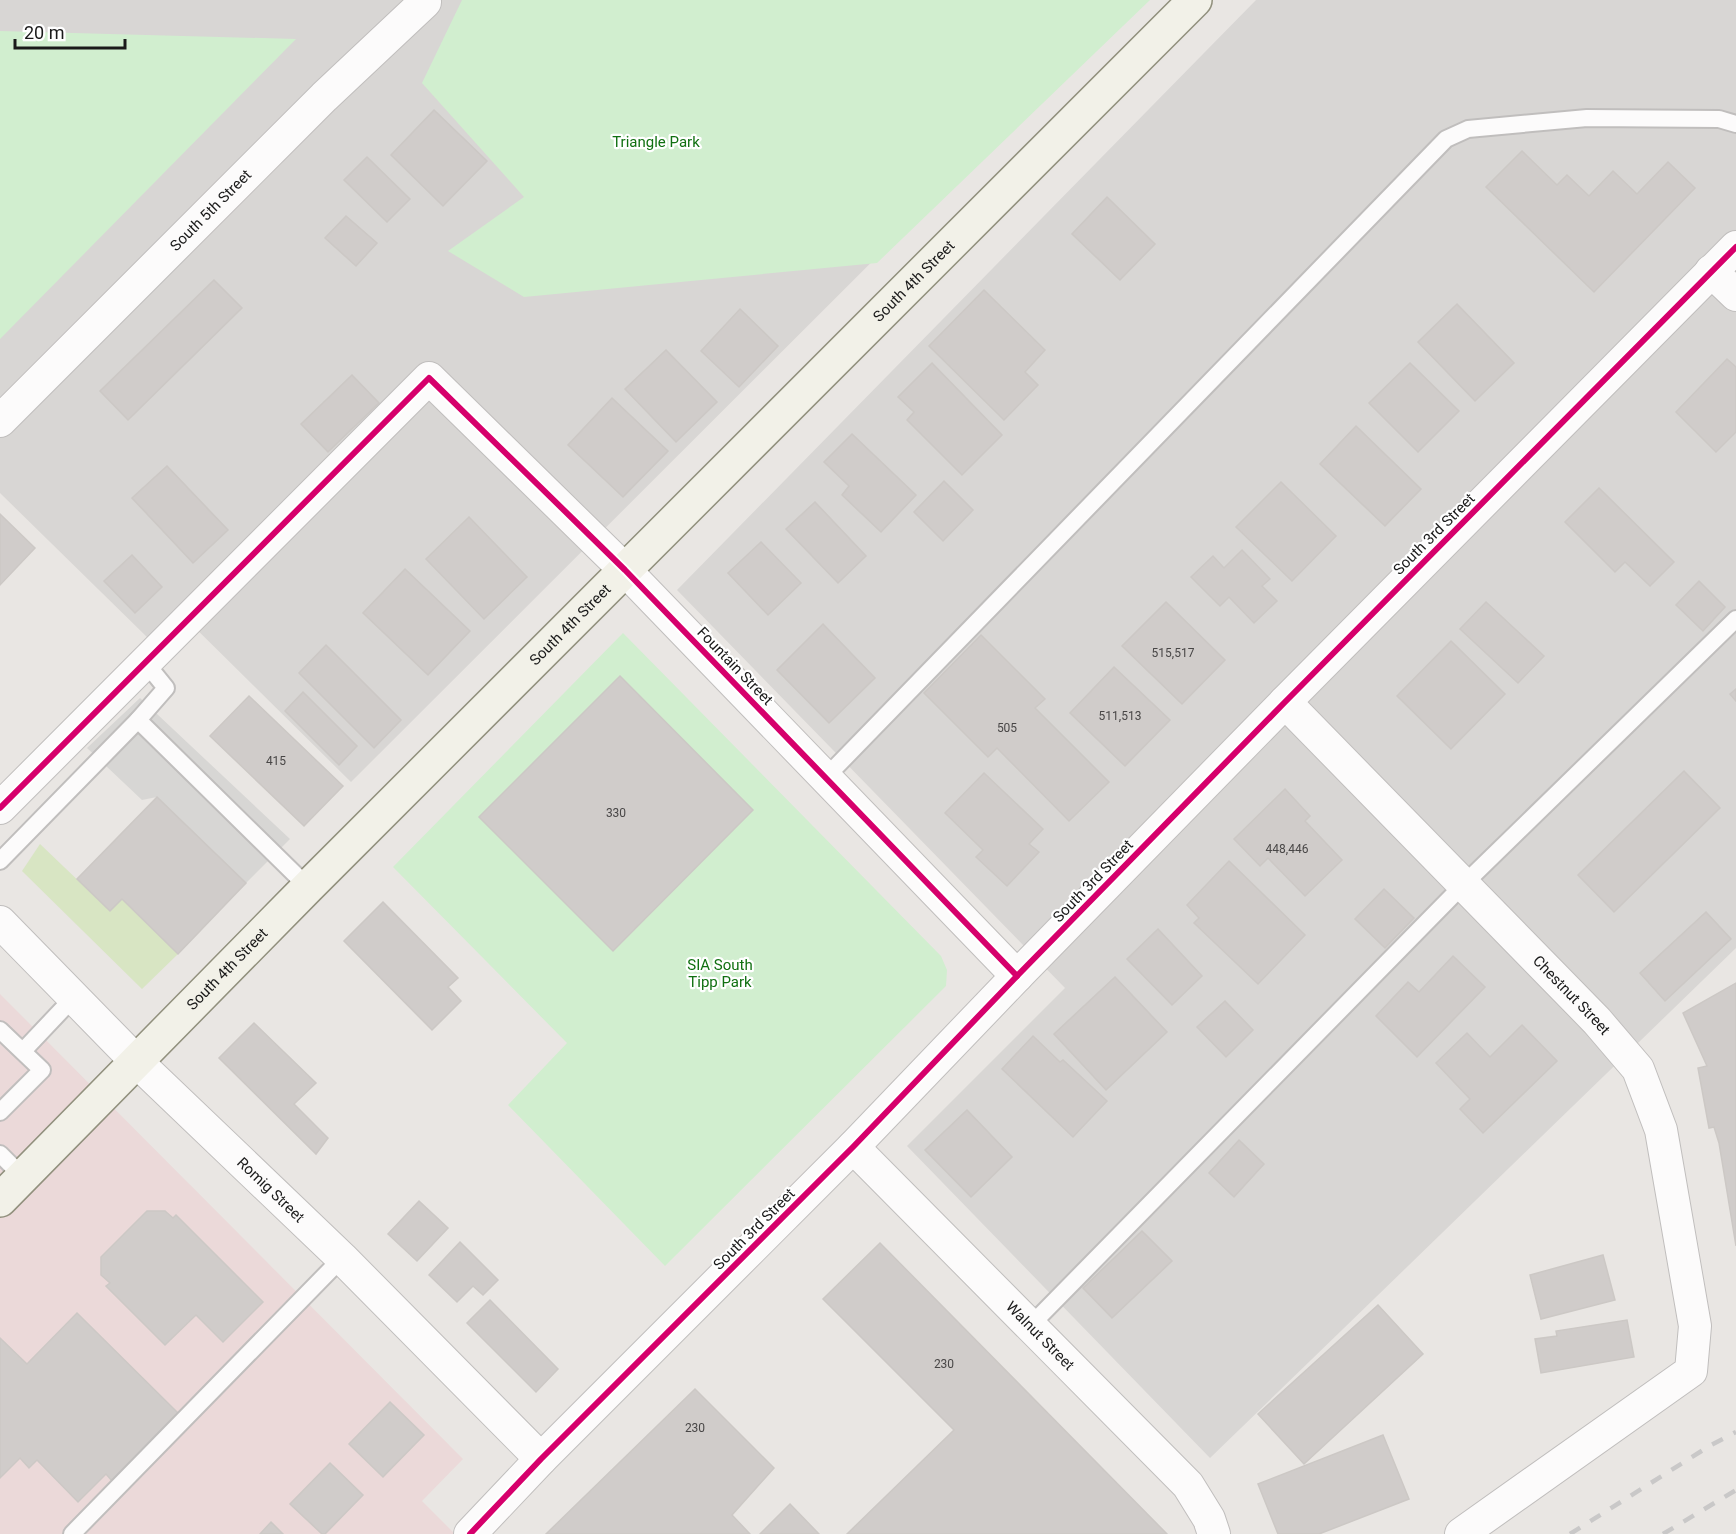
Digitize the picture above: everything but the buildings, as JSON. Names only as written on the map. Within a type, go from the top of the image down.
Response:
[{"type":"main road","name":"South 4th Street","points":[[0,1200],[308,887],[1195,0]]},
{"type":"street","name":"South 5th Street","points":[[0,421],[324,97],[428,1]]},
{"type":"street","name":"South 3rd Street","points":[[473,1533],[541,1459],[853,1147],[1285,702],[1736,247]]},
{"type":"street","points":[[1711,271],[1736,295]]},
{"type":"street","name":"Fountain Street","points":[[145,662],[429,378],[625,570],[1017,976]]},
{"type":"street","points":[[0,808],[145,662]]},
{"type":"street","name":"Chestnut Street","points":[[1285,702],[1597,1021],[1638,1069],[1661,1130],[1695,1326],[1691,1371],[1461,1534]]},
{"type":"street","name":"Romig Street","points":[[0,922],[136,1061],[342,1258],[541,1459]]},
{"type":"street","name":"Walnut Street","points":[[853,1147],[1188,1485],[1209,1519],[1214,1534]]},
{"type":"lane","points":[[826,777],[1446,139],[1468,129],[1587,118],[1719,119],[1736,124]]},
{"type":"lane","points":[[1030,1326],[1463,885],[1736,619]]},
{"type":"lane","points":[[0,861],[138,720],[166,688],[145,662]]},
{"type":"lane","points":[[138,720],[308,887]]},
{"type":"lane","points":[[23,1051],[74,997]]},
{"type":"lane","points":[[0,1112],[42,1070],[2,1035]]},
{"type":"lane","points":[[0,1154],[23,1177]]},
{"type":"lane","points":[[72,1534],[342,1258]]},
{"type":"shaded area","points":[[0,0],[1134,0],[351,782],[177,610],[149,639],[0,493]]},
{"type":"shaded area","points":[[1256,0],[1736,0],[1736,948],[1210,1458],[907,1146],[1065,988],[677,590]]},
{"type":"shaded area","points":[[140,698],[290,839],[246,883],[157,797],[142,800],[87,748]]},
{"type":"shaded area","points":[[0,994],[463,1459],[422,1501],[455,1534],[0,1534]]},
{"type":"green space","name":"Triangle Park","points":[[462,0],[1150,0],[877,263],[524,297],[448,251],[524,197],[422,83]]},
{"type":"green space","points":[[0,31],[296,39],[0,339]]},
{"type":"green space","name":"SIA South Tipp Park","points":[[623,633],[941,956],[947,970],[946,986],[665,1266],[508,1105],[567,1043],[393,867]]},
{"type":"green space","points":[[40,844],[110,911],[122,899],[178,954],[142,989],[22,871]]},
{"type":"railway","points":[[1570,1534],[1711,1445],[1736,1432]]},
{"type":"railway","points":[[1663,1534],[1736,1490]]},
{"type":"cycle path","points":[[470,1534],[541,1459],[853,1147],[1285,702],[1736,247]]},
{"type":"cycle path","points":[[0,808],[429,378],[625,570],[1017,976]]}]
